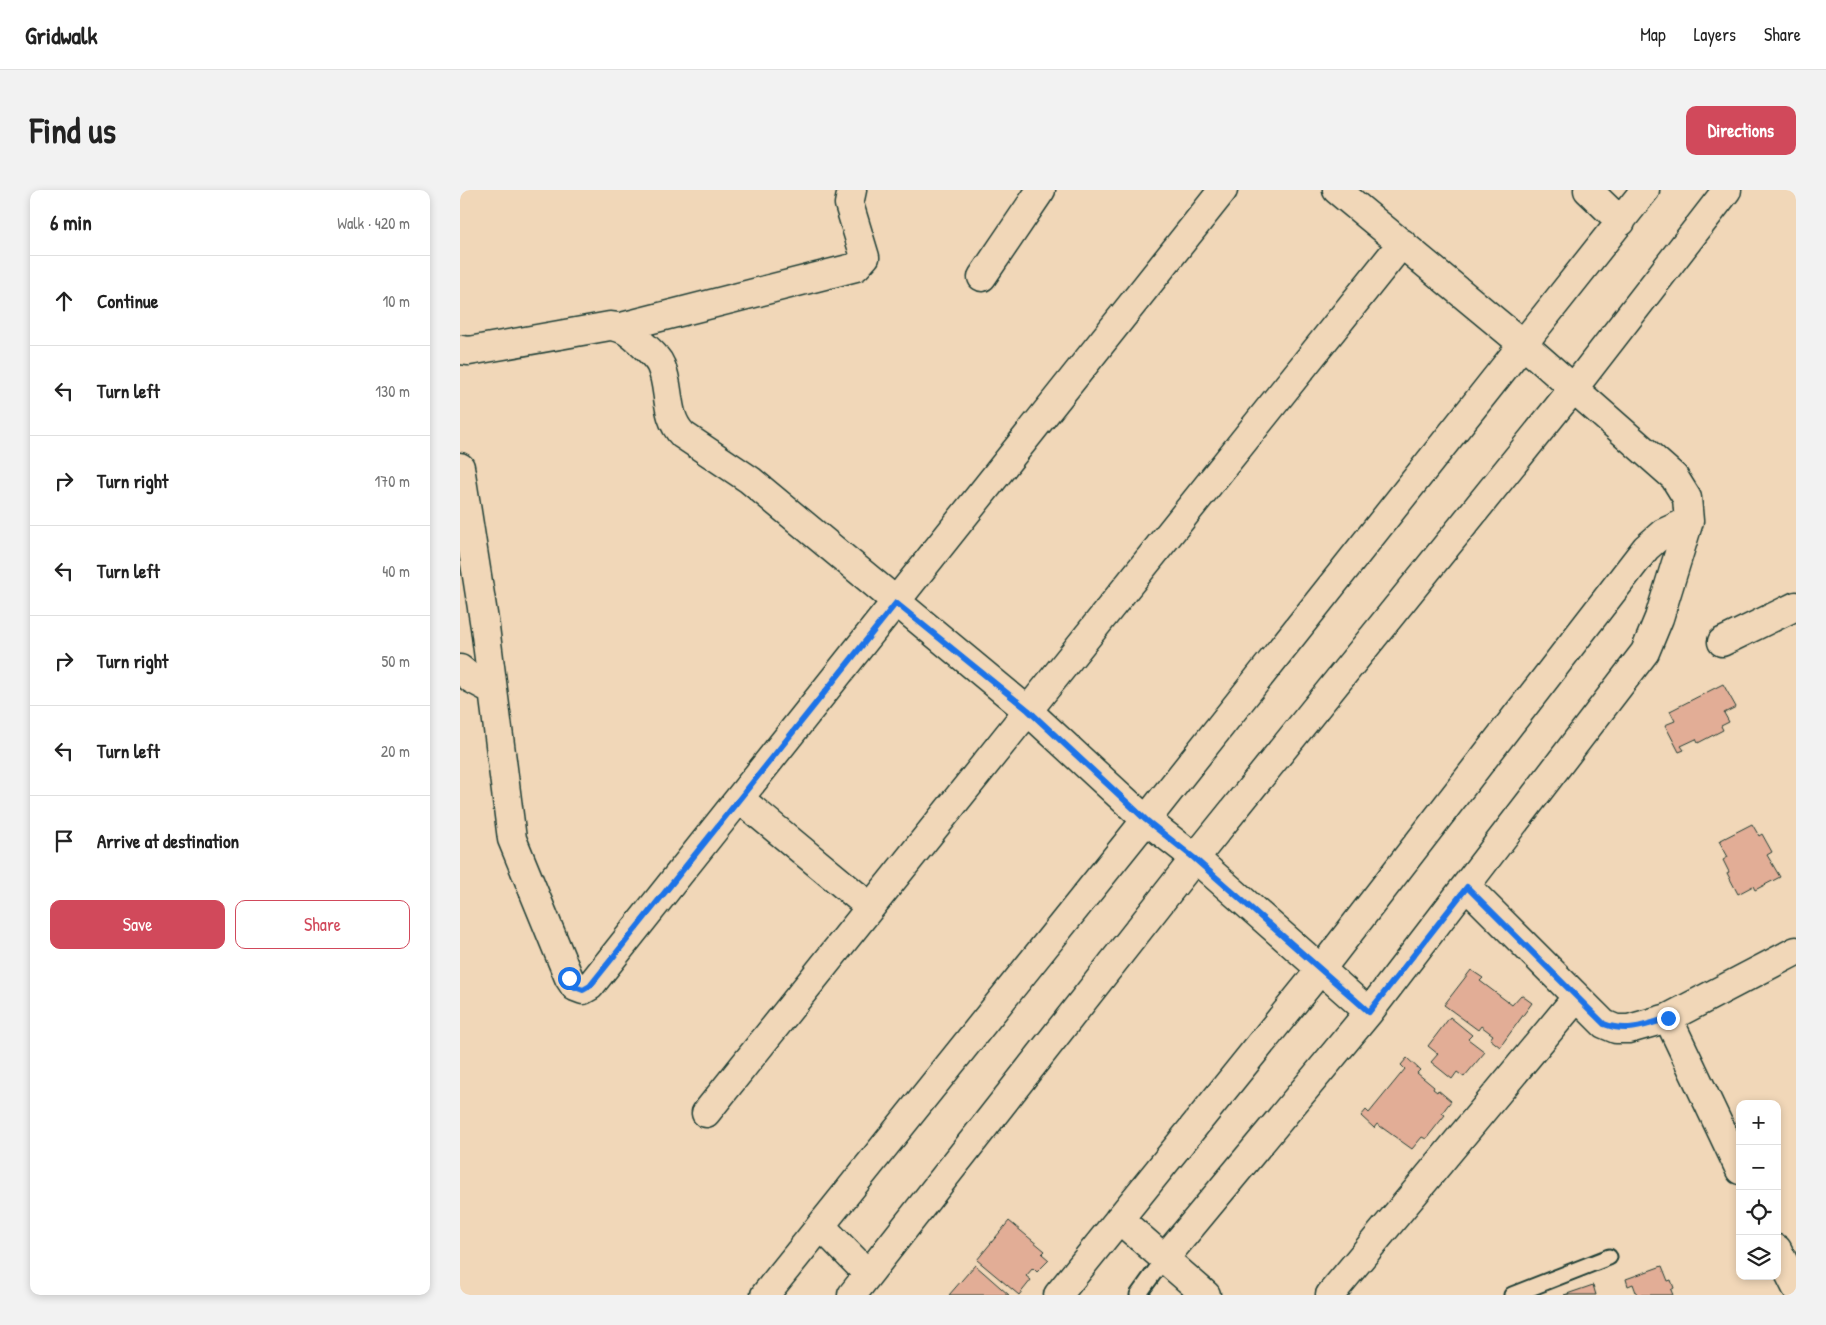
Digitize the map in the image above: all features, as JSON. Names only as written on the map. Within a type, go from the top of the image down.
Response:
[{"type":"street","points":[[460,350],[469,351],[610,326],[621,327],[856,267],[864,256],[849,204],[852,190]]},
{"type":"street","points":[[982,277],[1041,190]]},
{"type":"street","points":[[460,467],[493,690],[512,839],[569,978],[575,987],[583,990],[590,986],[740,799],[1223,190]]},
{"type":"street","points":[[1164,1260],[1369,1012],[1467,887],[1645,652],[1659,618],[1689,521],[1687,498],[1674,477],[1524,344],[1337,190]]},
{"type":"street","points":[[1588,190],[1620,222]]},
{"type":"street","points":[[765,1295],[1146,820],[1645,190]]},
{"type":"street","points":[[852,1295],[1194,858],[1573,389],[1727,190]]},
{"type":"street","points":[[706,1113],[1402,244]]},
{"type":"street","points":[[621,327],[659,362],[672,419],[676,428],[750,480],[896,603],[1028,710],[1146,820],[1194,858],[1369,1012]]},
{"type":"street","points":[[1058,1295],[1321,968],[1646,548],[1663,533],[1689,521]]},
{"type":"street","points":[[1722,642],[1796,606]]},
{"type":"street","points":[[460,669],[472,679],[493,690]]},
{"type":"street","points":[[740,799],[870,907]]},
{"type":"street","points":[[1467,887],[1604,1024],[1616,1029],[1628,1029],[1657,1021],[1796,951]]},
{"type":"street","points":[[1330,1295],[1577,998]]},
{"type":"street","points":[[1657,1021],[1736,1163]]},
{"type":"street","points":[[1119,1219],[1206,1295]]},
{"type":"street","points":[[821,1226],[868,1274]]},
{"type":"street","points":[[1785,1256],[1796,1287]]},
{"type":"lane","points":[[1512,1295],[1609,1257]]},
{"type":"lane","points":[[1138,1295],[1164,1260]]},
{"type":"building","points":[[1723,684],[1736,707],[1724,713],[1729,722],[1721,726],[1723,730],[1698,743],[1696,739],[1681,746],[1684,750],[1679,752],[1665,725],[1675,721],[1670,711]]},
{"type":"building","points":[[1752,824],[1759,836],[1762,834],[1772,852],[1767,855],[1780,877],[1755,890],[1753,886],[1738,894],[1727,873],[1729,872],[1723,860],[1728,857],[1719,841]]},
{"type":"building","points":[[1471,970],[1483,978],[1480,981],[1512,1005],[1521,995],[1532,1003],[1500,1047],[1490,1039],[1493,1035],[1481,1026],[1478,1030],[1444,1005]]},
{"type":"building","points":[[1450,1017],[1472,1035],[1468,1039],[1485,1052],[1464,1077],[1457,1072],[1452,1079],[1431,1062],[1438,1054],[1428,1046]]},
{"type":"building","points":[[1407,1058],[1420,1070],[1417,1073],[1434,1087],[1433,1089],[1437,1092],[1438,1090],[1451,1101],[1442,1113],[1445,1115],[1426,1139],[1422,1137],[1412,1149],[1377,1124],[1374,1128],[1361,1116],[1366,1110],[1369,1113],[1405,1069],[1401,1065]]},
{"type":"building","points":[[1009,1221],[1045,1251],[1042,1254],[1049,1260],[1037,1272],[1033,1268],[1026,1276],[1031,1280],[1019,1295],[977,1260]]},
{"type":"building","points":[[975,1265],[1009,1295],[949,1295]]},
{"type":"building","points":[[1662,1266],[1668,1281],[1671,1280],[1674,1288],[1671,1290],[1673,1295],[1637,1295],[1633,1284],[1628,1286],[1626,1279]]},
{"type":"building","points":[[1593,1285],[1596,1295],[1564,1295]]},
{"type":"route","points":[[569,978],[575,987],[583,990],[590,986],[896,603],[1028,710],[1146,820],[1194,858],[1369,1012],[1467,887],[1604,1024],[1616,1029],[1628,1029],[1668,1018]]}]
